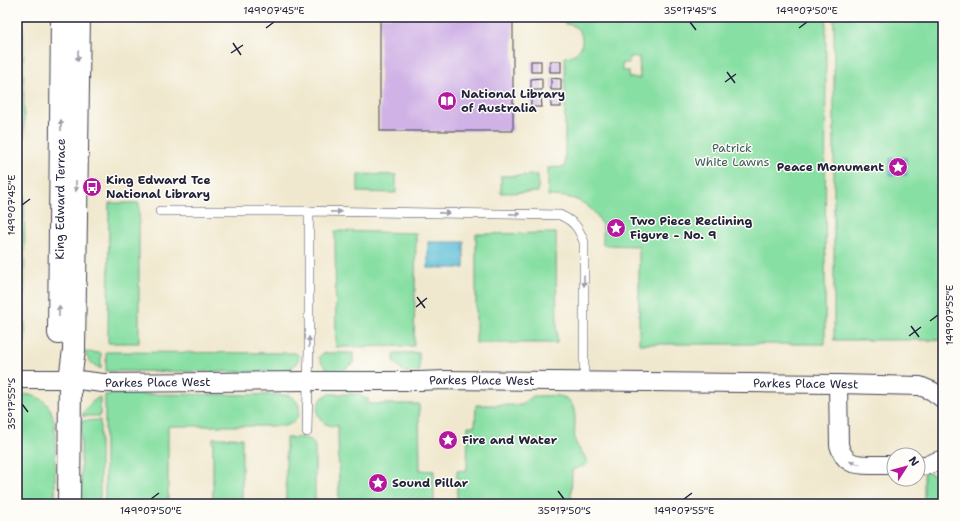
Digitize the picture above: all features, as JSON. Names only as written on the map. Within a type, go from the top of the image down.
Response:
[{"type":"main road","name":"King Edward Terrace","points":[[62,17],[59,350],[70,379]]},
{"type":"main road","name":"King Edward Terrace","points":[[70,504],[70,379],[74,350],[79,17]]},
{"type":"street","name":"Parkes Place West","points":[[17,378],[70,379],[103,383],[308,381],[419,382],[445,380],[838,384],[920,386],[932,391],[943,399]]},
{"type":"street","points":[[838,384],[839,445],[845,458],[851,463],[860,465],[886,465]]},
{"type":"street","points":[[926,465],[943,459]]},
{"type":"lane","points":[[160,211],[309,211],[560,215],[571,220],[580,231],[584,242],[584,382]]},
{"type":"lane","points":[[307,432],[309,350],[309,211]]},
{"type":"green space","points":[[17,17],[23,17],[24,139],[17,139]]},
{"type":"green space","name":"Patrick White Lawns","points":[[565,17],[826,17],[825,344],[639,344],[639,246],[603,245],[603,229],[601,223],[599,218],[591,209],[576,200],[565,197],[548,196],[548,168],[565,167],[565,57],[573,55],[578,51],[582,40],[578,29],[565,24]],"holes":[[[629,57],[639,57],[640,78],[629,78],[629,71],[622,71],[622,63],[629,63]]]},
{"type":"green space","points":[[834,17],[943,17],[943,340],[834,340]]},
{"type":"green space","points":[[17,161],[24,161],[25,342],[17,342]]},
{"type":"green space","points":[[358,174],[396,175],[396,193],[358,192]]},
{"type":"green space","points":[[538,175],[538,192],[501,193],[501,176]]},
{"type":"green space","points":[[109,203],[139,203],[139,343],[108,343]]},
{"type":"green space","points":[[335,231],[416,233],[414,346],[336,347]]},
{"type":"green space","points":[[556,233],[557,343],[476,343],[476,234]]},
{"type":"green space","points":[[84,352],[101,353],[101,369],[91,363]]},
{"type":"green space","points":[[106,352],[296,353],[299,357],[292,368],[286,371],[278,372],[106,371]]},
{"type":"green space","points":[[323,353],[353,353],[353,363],[342,371],[331,371],[325,367],[320,360],[319,357]]},
{"type":"green space","points":[[394,353],[419,353],[419,372],[408,372],[402,370],[394,363]]},
{"type":"green space","points":[[17,394],[25,394],[39,398],[44,401],[51,411],[55,427],[55,504],[17,504]]},
{"type":"green space","points":[[329,394],[359,394],[368,399],[368,404],[419,404],[420,470],[434,471],[434,504],[339,504],[338,426],[330,426],[322,421],[319,417],[317,408],[324,396]]},
{"type":"green space","points":[[105,395],[287,395],[297,402],[300,411],[295,420],[285,426],[168,426],[168,504],[105,504]]},
{"type":"green space","points":[[533,396],[562,397],[568,399],[572,404],[575,420],[575,441],[588,463],[572,470],[571,504],[457,504],[457,471],[467,470],[468,426],[475,426],[476,405],[522,405]]},
{"type":"green space","points":[[100,397],[100,416],[82,416],[94,400]]},
{"type":"green space","points":[[100,420],[100,504],[81,504],[81,421]]},
{"type":"green space","points":[[213,438],[242,438],[242,504],[213,504]]},
{"type":"green space","points":[[286,438],[304,438],[314,443],[315,504],[286,504]]},
{"type":"green space","points":[[926,472],[934,475],[943,481],[943,504],[924,504]]},
{"type":"water","points":[[890,158],[906,158],[907,175],[890,175]]},
{"type":"water","points":[[428,242],[464,242],[464,268],[428,268]]},
{"type":"building","name":"National Library of Australia","points":[[380,17],[513,17],[513,131],[380,131]]},
{"type":"building","points":[[531,61],[541,61],[541,72],[531,72]]},
{"type":"building","points":[[550,61],[561,61],[561,72],[550,72]]},
{"type":"building","points":[[542,78],[542,90],[531,90],[531,79]]},
{"type":"building","points":[[551,78],[561,79],[561,90],[551,90]]},
{"type":"building","points":[[531,96],[541,96],[542,107],[531,107]]},
{"type":"building","points":[[551,96],[561,96],[561,107],[551,107]]},
{"type":"place","name":"National Library of Australia","points":[[447,101]]},
{"type":"place","name":"Peace Monument","points":[[898,167]]},
{"type":"place","name":"King Edward Tce National Library","points":[[92,187]]},
{"type":"place","name":"Two Piece Reclining Figure - No. 9","points":[[616,228]]},
{"type":"place","name":"Fire and Water","points":[[448,440]]},
{"type":"place","name":"Sound Pillar","points":[[378,483]]}]
